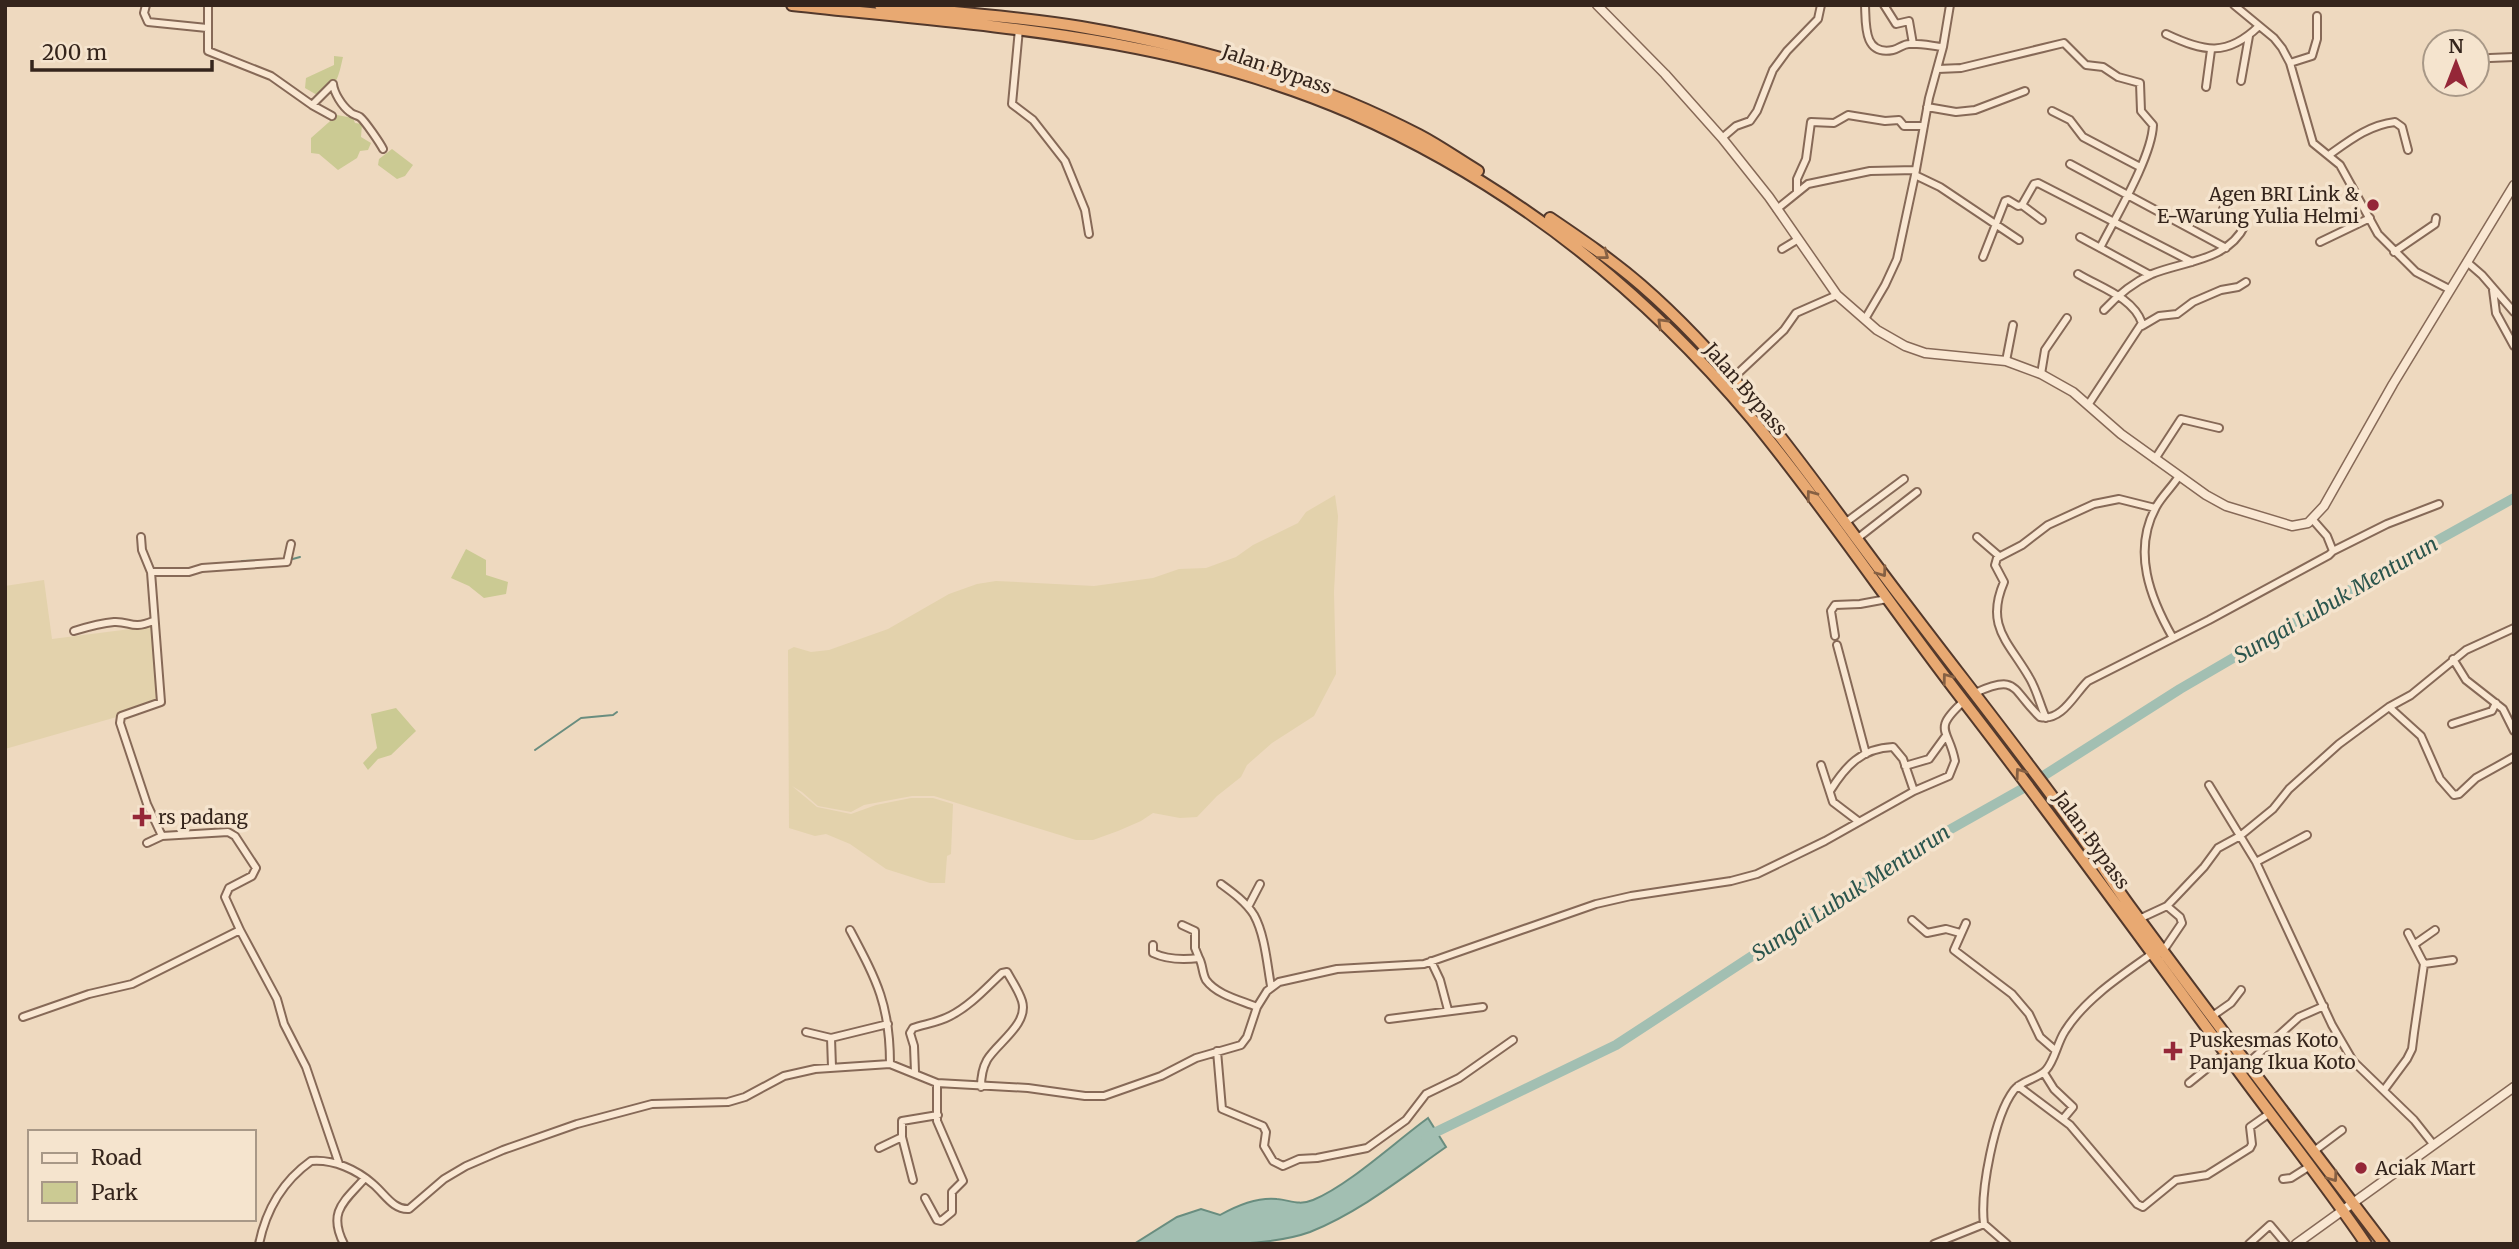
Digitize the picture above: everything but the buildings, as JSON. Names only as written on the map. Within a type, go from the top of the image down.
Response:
[{"type":"highway","name":"Jalan Bypass","points":[[792,5],[1079,27],[1139,38],[1232,60],[1348,102],[1418,134],[1519,196],[1594,247],[1687,328],[1732,378],[1788,454],[1886,599],[1964,701],[2009,747]]},
{"type":"highway","name":"Jalan Bypass","points":[[880,5],[1119,43],[1234,71],[1285,87],[1415,143],[1465,171],[1553,229],[1627,290],[1788,454],[1858,538],[1975,693],[2009,747],[2158,952],[2314,1151],[2348,1206],[2366,1244]]},
{"type":"highway","name":"Jalan Bypass","points":[[2071,831],[2138,919],[2158,952]]},
{"type":"highway","name":"Jalan Bypass","points":[[2208,1019],[2226,1053],[2270,1113],[2310,1166],[2348,1206]]},
{"type":"highway","points":[[2348,1206],[2384,1244]]},
{"type":"street","points":[[146,5],[144,13],[148,22],[207,28]]},
{"type":"street","points":[[208,5],[207,47],[210,52],[271,76],[332,116]]},
{"type":"street","points":[[1597,5],[1665,74],[1722,138],[1777,209],[1837,295],[1893,340],[1925,353],[2006,361],[2041,374],[2073,392],[2121,434],[2179,476],[2227,506],[2292,526],[2304,525],[2313,520],[2324,506],[2449,289],[2514,185]]},
{"type":"street","points":[[1722,138],[1736,126],[1750,121],[1757,111],[1769,76],[1787,51],[1818,19],[1821,5]]},
{"type":"street","points":[[1866,5],[1867,36],[1872,45],[1892,51],[1903,45],[1913,44],[1943,47]]},
{"type":"street","points":[[1884,5],[1896,23],[1909,21],[1913,44]]},
{"type":"street","points":[[1865,319],[1897,259],[1950,5]]},
{"type":"street","points":[[2235,6],[2279,43],[2290,63],[2313,143],[2340,166],[2378,234],[2416,272],[2449,289]]},
{"type":"street","points":[[2290,63],[2312,57],[2317,39],[2317,16]]},
{"type":"street","points":[[2166,34],[2194,47],[2211,50],[2232,46],[2259,26]]},
{"type":"street","points":[[1019,29],[1012,104],[1032,120],[1065,161],[1085,211],[1089,234]]},
{"type":"street","points":[[2241,81],[2249,36]]},
{"type":"street","points":[[1938,69],[1961,68],[2051,45],[2067,44],[2086,65],[2103,67],[2118,77],[2140,83],[2141,110],[2152,122],[2151,140],[2100,248]]},
{"type":"street","points":[[2206,87],[2211,50]]},
{"type":"street","points":[[2491,58],[2514,57]]},
{"type":"street","points":[[312,105],[333,84],[337,96],[350,113],[360,117],[383,149]]},
{"type":"street","points":[[1927,107],[1956,112],[1975,110],[2025,91]]},
{"type":"street","points":[[2052,111],[2070,120],[2083,137],[2140,167]]},
{"type":"street","points":[[1797,191],[1797,179],[1806,159],[1811,122],[1834,123],[1841,117],[1853,115],[1885,121],[1899,120],[1905,127],[1924,127]]},
{"type":"street","points":[[2329,155],[2368,128],[2395,122],[2402,127],[2408,150]]},
{"type":"street","points":[[2070,164],[2226,248]]},
{"type":"street","points":[[1777,209],[1808,184],[1870,171],[1916,173],[2020,240]]},
{"type":"street","points":[[2022,205],[2034,184],[2038,183],[2192,262]]},
{"type":"street","points":[[1983,257],[2006,201],[2022,205],[2042,220]]},
{"type":"street","points":[[2104,310],[2118,296],[2150,275],[2208,257],[2226,248],[2245,225],[2223,209]]},
{"type":"street","points":[[2320,242],[2370,218]]},
{"type":"street","points":[[2394,252],[2435,224],[2436,218]]},
{"type":"street","points":[[2080,237],[2150,275]]},
{"type":"street","points":[[1782,249],[1797,240]]},
{"type":"street","points":[[2467,262],[2514,312]]},
{"type":"street","points":[[2078,274],[2118,296],[2141,319],[2142,326]]},
{"type":"street","points":[[2088,404],[2142,326],[2159,316],[2177,314],[2193,302],[2246,282]]},
{"type":"street","points":[[2493,289],[2496,313],[2514,346]]},
{"type":"street","points":[[1732,378],[1784,330],[1796,313],[1837,295]]},
{"type":"street","points":[[2041,374],[2045,350],[2067,318]]},
{"type":"street","points":[[2006,361],[2013,325]]},
{"type":"street","points":[[2155,459],[2181,419],[2220,428]]},
{"type":"street","points":[[2173,638],[2152,598],[2147,578],[2146,546],[2155,508],[2179,476]]},
{"type":"street","points":[[1845,523],[1904,479]]},
{"type":"street","points":[[1858,538],[1917,492]]},
{"type":"street","points":[[2046,719],[2032,681],[1997,626],[1996,606],[2004,582],[1995,565],[1999,556],[2022,545],[2048,525],[2094,504],[2119,499],[2155,508]]},
{"type":"street","points":[[2046,719],[2072,701],[2088,681],[2333,551],[2387,524],[2439,504]]},
{"type":"street","points":[[2313,520],[2327,536],[2333,551]]},
{"type":"street","points":[[141,537],[142,550],[151,572],[161,702],[120,717],[120,723],[147,804],[162,836]]},
{"type":"street","points":[[1977,537],[1999,556]]},
{"type":"street","points":[[151,572],[189,572],[202,568],[289,560],[290,544]]},
{"type":"street","points":[[1835,636],[1831,611],[1835,605],[1886,599]]},
{"type":"street","points":[[74,631],[100,624],[119,622],[127,626],[141,626],[153,621]]},
{"type":"street","points":[[2138,919],[2167,906],[2218,848],[2240,836],[2273,808],[2310,769],[2389,706],[2411,695],[2474,645],[2514,628]]},
{"type":"street","points":[[1837,646],[1866,754]]},
{"type":"street","points":[[2454,659],[2466,680],[2496,703],[2512,727]]},
{"type":"street","points":[[1975,693],[1999,682],[2010,685],[2038,716],[2046,719]]},
{"type":"street","points":[[259,1244],[266,1217],[286,1184],[312,1161],[325,1160],[339,1164],[365,1178],[396,1206],[409,1209],[444,1179],[466,1166],[577,1124],[652,1104],[729,1102],[745,1097],[784,1076],[832,1067],[890,1063],[937,1083],[1028,1088],[1104,1097],[1143,1084],[1184,1063],[1234,1048],[1244,1042],[1256,1007],[1271,986],[1279,982],[1319,971],[1412,965],[1431,961],[1597,904],[1631,896],[1731,881],[1757,874],[1793,858],[1914,791],[1943,779],[1953,770],[1954,756],[1945,737],[1944,724],[1964,701]]},
{"type":"street","points":[[2452,724],[2492,711],[2496,703]]},
{"type":"street","points":[[2389,706],[2416,730],[2428,747],[2441,779],[2455,795],[2476,778],[2514,757]]},
{"type":"street","points":[[1905,766],[1929,759],[1945,737]]},
{"type":"street","points":[[1830,791],[1844,768],[1866,754],[1893,747],[1905,766],[1914,791]]},
{"type":"street","points":[[1821,765],[1836,806],[1858,821]]},
{"type":"street","points":[[2209,786],[2256,862],[2353,1061],[2414,1120],[2432,1144]]},
{"type":"street","points":[[146,843],[162,836],[228,832],[235,836],[256,868],[252,876],[229,888],[225,894],[240,930],[277,999],[284,1024],[306,1067],[339,1164]]},
{"type":"street","points":[[2256,862],[2307,835]]},
{"type":"street","points":[[1221,884],[1248,907],[1259,928],[1271,986]]},
{"type":"street","points":[[1248,907],[1260,884]]},
{"type":"street","points":[[2007,1244],[1984,1224],[1982,1199],[1989,1159],[2007,1103],[2018,1086],[2044,1073],[2064,1033],[2089,1001],[2158,952],[2182,923],[2180,917],[2167,906]]},
{"type":"street","points":[[1912,920],[1927,933],[1946,929],[1960,933]]},
{"type":"street","points":[[1966,923],[1954,948],[1956,952],[2012,994],[2029,1014],[2040,1037],[2056,1050]]},
{"type":"street","points":[[1182,925],[1195,931],[1195,948],[1204,975],[1212,987],[1256,1007]]},
{"type":"street","points":[[23,1017],[89,994],[132,984],[240,930]]},
{"type":"street","points":[[850,930],[877,981],[888,1024],[890,1063]]},
{"type":"street","points":[[2415,944],[2434,930]]},
{"type":"street","points":[[2384,1090],[2412,1049],[2424,964],[2408,933]]},
{"type":"street","points":[[1153,945],[1153,953],[1158,956],[1199,958]]},
{"type":"street","points":[[2424,964],[2453,960]]},
{"type":"street","points":[[1431,961],[1440,980],[1448,1010]]},
{"type":"street","points":[[915,1072],[914,1046],[909,1033],[913,1028],[957,1012],[1007,972],[1022,1000],[1022,1013],[1013,1029],[988,1059],[981,1075],[981,1087]]},
{"type":"street","points":[[2208,1019],[2231,1003],[2241,990]]},
{"type":"street","points":[[2247,1063],[2299,1017],[2324,1006]]},
{"type":"street","points":[[1390,1019],[1483,1007]]},
{"type":"street","points":[[806,1032],[831,1038],[888,1024]]},
{"type":"street","points":[[831,1038],[832,1067]]},
{"type":"street","points":[[1217,1051],[1222,1109],[1263,1126],[1266,1132],[1264,1146],[1273,1161],[1283,1166],[1304,1158],[1367,1148],[1406,1120],[1426,1094],[1459,1078],[1513,1040]]},
{"type":"street","points":[[2189,1083],[2226,1053]]},
{"type":"street","points":[[2044,1073],[2054,1089],[2073,1107],[2063,1119]]},
{"type":"street","points":[[926,1198],[937,1220],[941,1221],[952,1212],[953,1192],[963,1181],[938,1124],[937,1083]]},
{"type":"street","points":[[2018,1086],[2063,1119],[2137,1204],[2143,1207],[2176,1180],[2207,1175],[2250,1148],[2250,1127],[2270,1113]]},
{"type":"street","points":[[2295,1244],[2514,1087]]},
{"type":"street","points":[[913,1180],[901,1124],[904,1120],[938,1115]]},
{"type":"street","points":[[2314,1151],[2342,1130]]},
{"type":"street","points":[[879,1147],[902,1137]]},
{"type":"street","points":[[2283,1179],[2291,1178],[2310,1166]]},
{"type":"street","points":[[344,1244],[337,1222],[338,1210],[342,1201],[365,1178]]},
{"type":"street","points":[[1934,1244],[1984,1224]]},
{"type":"street","points":[[2249,1244],[2270,1225],[2286,1244]]},
{"type":"shaded area","points":[[1335,495],[1338,516],[1334,592],[1336,674],[1314,716],[1272,743],[1247,765],[1241,777],[1197,817],[1180,818],[1153,813],[1141,821],[1093,840],[1076,840],[934,796],[912,796],[864,805],[851,812],[818,806],[792,786],[817,807],[851,814],[876,805],[911,798],[933,798],[953,804],[951,854],[947,856],[945,883],[930,883],[886,869],[850,844],[826,834],[815,836],[789,828],[788,650],[794,647],[811,652],[829,650],[888,629],[949,594],[977,584],[996,581],[1094,586],[1153,578],[1179,569],[1206,568],[1236,557],[1253,545],[1298,523],[1306,512]]},
{"type":"shaded area","points":[[44,580],[52,639],[154,626],[162,704],[5,749],[5,586]]},
{"type":"shaded area","points":[[1428,1118],[1446,1147],[1364,1204],[1310,1232],[1247,1243],[1134,1244],[1177,1217],[1201,1209],[1220,1215],[1240,1205],[1262,1199],[1298,1203],[1313,1200],[1357,1174]]},
{"type":"green space","points":[[334,56],[343,57],[337,78],[329,91],[324,95],[317,95],[305,88],[306,78],[334,65]]},
{"type":"green space","points":[[337,115],[353,118],[355,123],[362,124],[361,137],[371,143],[368,150],[360,151],[357,158],[338,170],[319,154],[311,153],[311,138]]},
{"type":"green space","points":[[392,149],[413,165],[405,176],[397,179],[378,165],[379,159]]},
{"type":"green space","points":[[466,549],[486,560],[486,575],[508,582],[506,594],[484,598],[469,586],[451,578]]},
{"type":"green space","points":[[396,708],[416,731],[391,755],[378,759],[368,770],[363,763],[377,748],[371,714]]},
{"type":"waterway","name":"Sungai Lubuk Menturun","points":[[1426,1139],[1616,1045],[1919,847],[2029,785],[2180,689],[2514,498]]},
{"type":"waterway","points":[[289,560],[300,557]]},
{"type":"waterway","points":[[242,561],[279,560]]},
{"type":"waterway","points":[[535,750],[581,718],[613,715],[617,712]]},
{"type":"place","name":"Agen BRI Link & E-Warung Yulia Helmi","points":[[2373,205]]},
{"type":"place","name":"rs padang","points":[[142,817]]},
{"type":"place","name":"Puskesmas Koto Panjang Ikua Koto","points":[[2173,1051]]},
{"type":"place","name":"Aciak Mart","points":[[2361,1168]]}]
